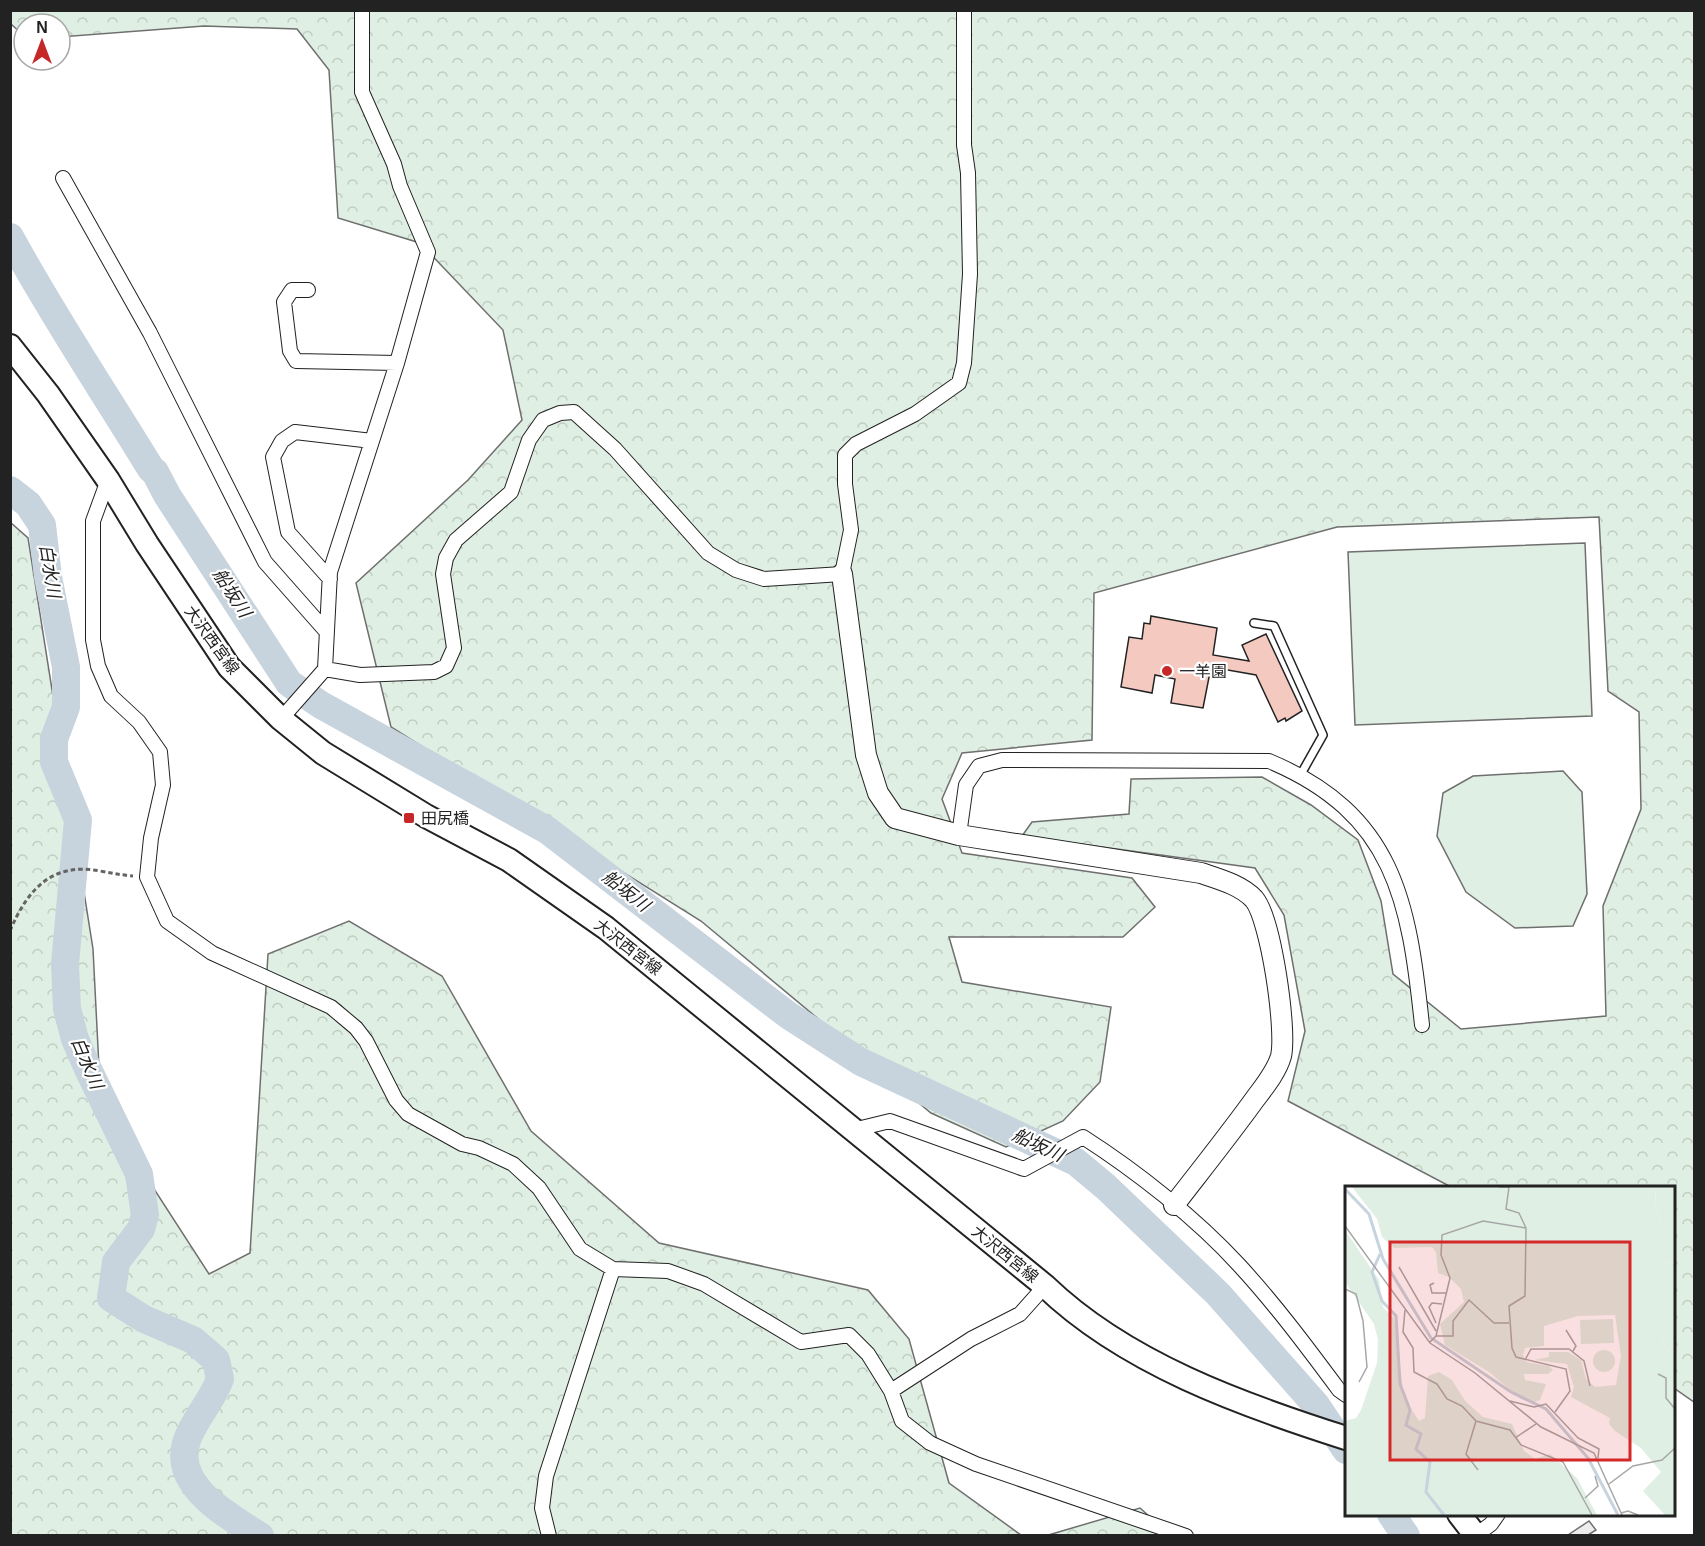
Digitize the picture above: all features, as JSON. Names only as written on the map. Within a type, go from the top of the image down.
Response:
[{"type":"main road","name":"大沢西宮線","points":[[10,346],[48,394],[108,480],[228,667],[284,715],[323,753],[426,816],[508,860],[606,928],[1045,1286],[1071,1312],[1182,1379],[1296,1422],[1345,1437]]},
{"type":"main road","points":[[1460,1516],[1476,1536]]},
{"type":"street","points":[[284,715],[321,672],[325,630],[330,608],[330,579],[397,363],[428,252],[400,186],[394,164],[362,92],[362,10]]},
{"type":"street","points":[[964,10],[964,145],[968,173],[970,274],[962,373],[959,383],[951,389],[915,414],[856,444],[844,455],[844,484],[851,530],[842,574],[867,755],[878,793],[895,818],[959,835],[1201,873],[1230,883],[1254,900],[1269,930],[1281,1024],[1281,1056],[1269,1080],[1174,1205]]},
{"type":"street","points":[[63,178],[150,333],[266,562],[325,630]]},
{"type":"street","points":[[308,290],[292,290],[284,302],[290,351],[296,361],[397,363]]},
{"type":"street","points":[[321,672],[360,675],[434,672],[446,666],[454,648],[442,574],[446,558],[456,540],[511,492],[529,440],[543,420],[560,412],[574,412],[615,449],[708,553],[736,570],[764,579],[842,574]]},
{"type":"street","points":[[330,579],[288,532],[273,457],[282,441],[295,432],[372,441]]},
{"type":"street","points":[[108,480],[93,521],[93,640],[98,666],[111,696],[139,722],[160,752],[163,785],[150,837],[147,877],[150,890],[167,921],[212,953],[331,1007],[356,1028],[366,1041],[396,1100],[408,1114],[462,1144],[479,1148],[513,1164],[539,1188],[580,1249],[613,1269],[668,1271],[704,1284],[801,1342],[849,1335],[868,1354],[891,1391],[902,1421],[930,1443],[986,1467],[1186,1536]]},
{"type":"street","points":[[959,835],[966,785],[979,766],[1002,760],[1269,761],[1300,774],[1357,817],[1379,847],[1394,876],[1405,914],[1416,971],[1422,1024]]},
{"type":"street","points":[[853,1130],[890,1121],[1024,1169],[1083,1137],[1174,1205],[1238,1264],[1339,1390],[1345,1394]]},
{"type":"street","points":[[549,1536],[542,1508],[546,1476],[613,1269]]},
{"type":"street","points":[[891,1391],[971,1339],[1020,1314],[1045,1286]]},
{"type":"street","points":[[1476,1536],[1497,1516]]},
{"type":"lane","points":[[1254,622],[1274,626],[1323,735],[1300,774]]},
{"type":"path","points":[[10,931],[17,914],[33,890],[54,874],[67,871],[99,871],[114,875],[147,877]]},
{"type":"green space","points":[[11,10],[1694,11],[1694,1402],[1675,1389],[1675,1186],[1449,1186],[1288,1101],[1305,1031],[1284,915],[1255,868],[1022,836],[1032,822],[1129,814],[1131,779],[1262,777],[1311,805],[1358,840],[1381,901],[1393,974],[1461,1029],[1606,1016],[1603,906],[1641,809],[1639,712],[1608,691],[1599,517],[1337,527],[1094,593],[1092,740],[962,753],[942,799],[962,853],[1132,878],[1155,907],[1123,937],[949,937],[962,982],[1111,1007],[1100,1082],[1063,1121],[1006,1147],[931,1113],[701,921],[391,727],[356,583],[468,480],[522,420],[503,330],[420,243],[338,218],[329,70],[297,29],[204,26],[72,36],[72,12],[12,12],[12,25]]},
{"type":"green space","points":[[10,522],[28,538],[93,949],[101,1107],[209,1274],[250,1253],[268,954],[349,921],[442,976],[531,1131],[659,1243],[868,1290],[909,1339],[949,1483],[1021,1535],[11,1535]]},
{"type":"green space","points":[[1585,543],[1592,716],[1355,725],[1348,552]]},
{"type":"green space","points":[[1563,771],[1582,792],[1587,894],[1573,926],[1515,928],[1466,892],[1437,836],[1443,793],[1473,776]]},
{"type":"green space","points":[[1140,1508],[1170,1535],[1045,1536]]},
{"type":"shaded area","points":[[1589,1521],[1596,1530],[1588,1535],[1568,1535]]},
{"type":"building","name":"一羊園","points":[[1151,616],[1217,628],[1213,655],[1249,661],[1242,645],[1266,634],[1302,711],[1286,721],[1285,718],[1278,722],[1256,675],[1211,667],[1203,708],[1171,703],[1175,679],[1155,675],[1152,693],[1121,687],[1129,637],[1142,639],[1144,623],[1150,624]]},
{"type":"waterway","name":"船坂川","points":[[10,237],[61,325],[155,472],[167,495],[289,683],[321,705],[547,830],[788,1015],[861,1062],[1076,1162],[1106,1187],[1218,1294],[1316,1405],[1345,1448]]},
{"type":"waterway","name":"白水川","points":[[10,490],[28,504],[42,525],[48,577],[66,667],[66,707],[54,739],[54,762],[78,820],[65,964],[67,1009],[75,1039],[88,1069],[139,1174],[145,1215],[141,1229],[116,1262],[111,1298],[144,1319],[193,1340],[216,1360],[220,1379],[187,1440],[184,1457],[187,1472],[206,1498],[260,1536]]},
{"type":"waterway","name":"船坂川","points":[[1392,1516],[1406,1536]]},
{"type":"place","name":"一羊園","points":[[1167,671]]},
{"type":"place","name":"田尻橋","points":[[409,818]]}]
